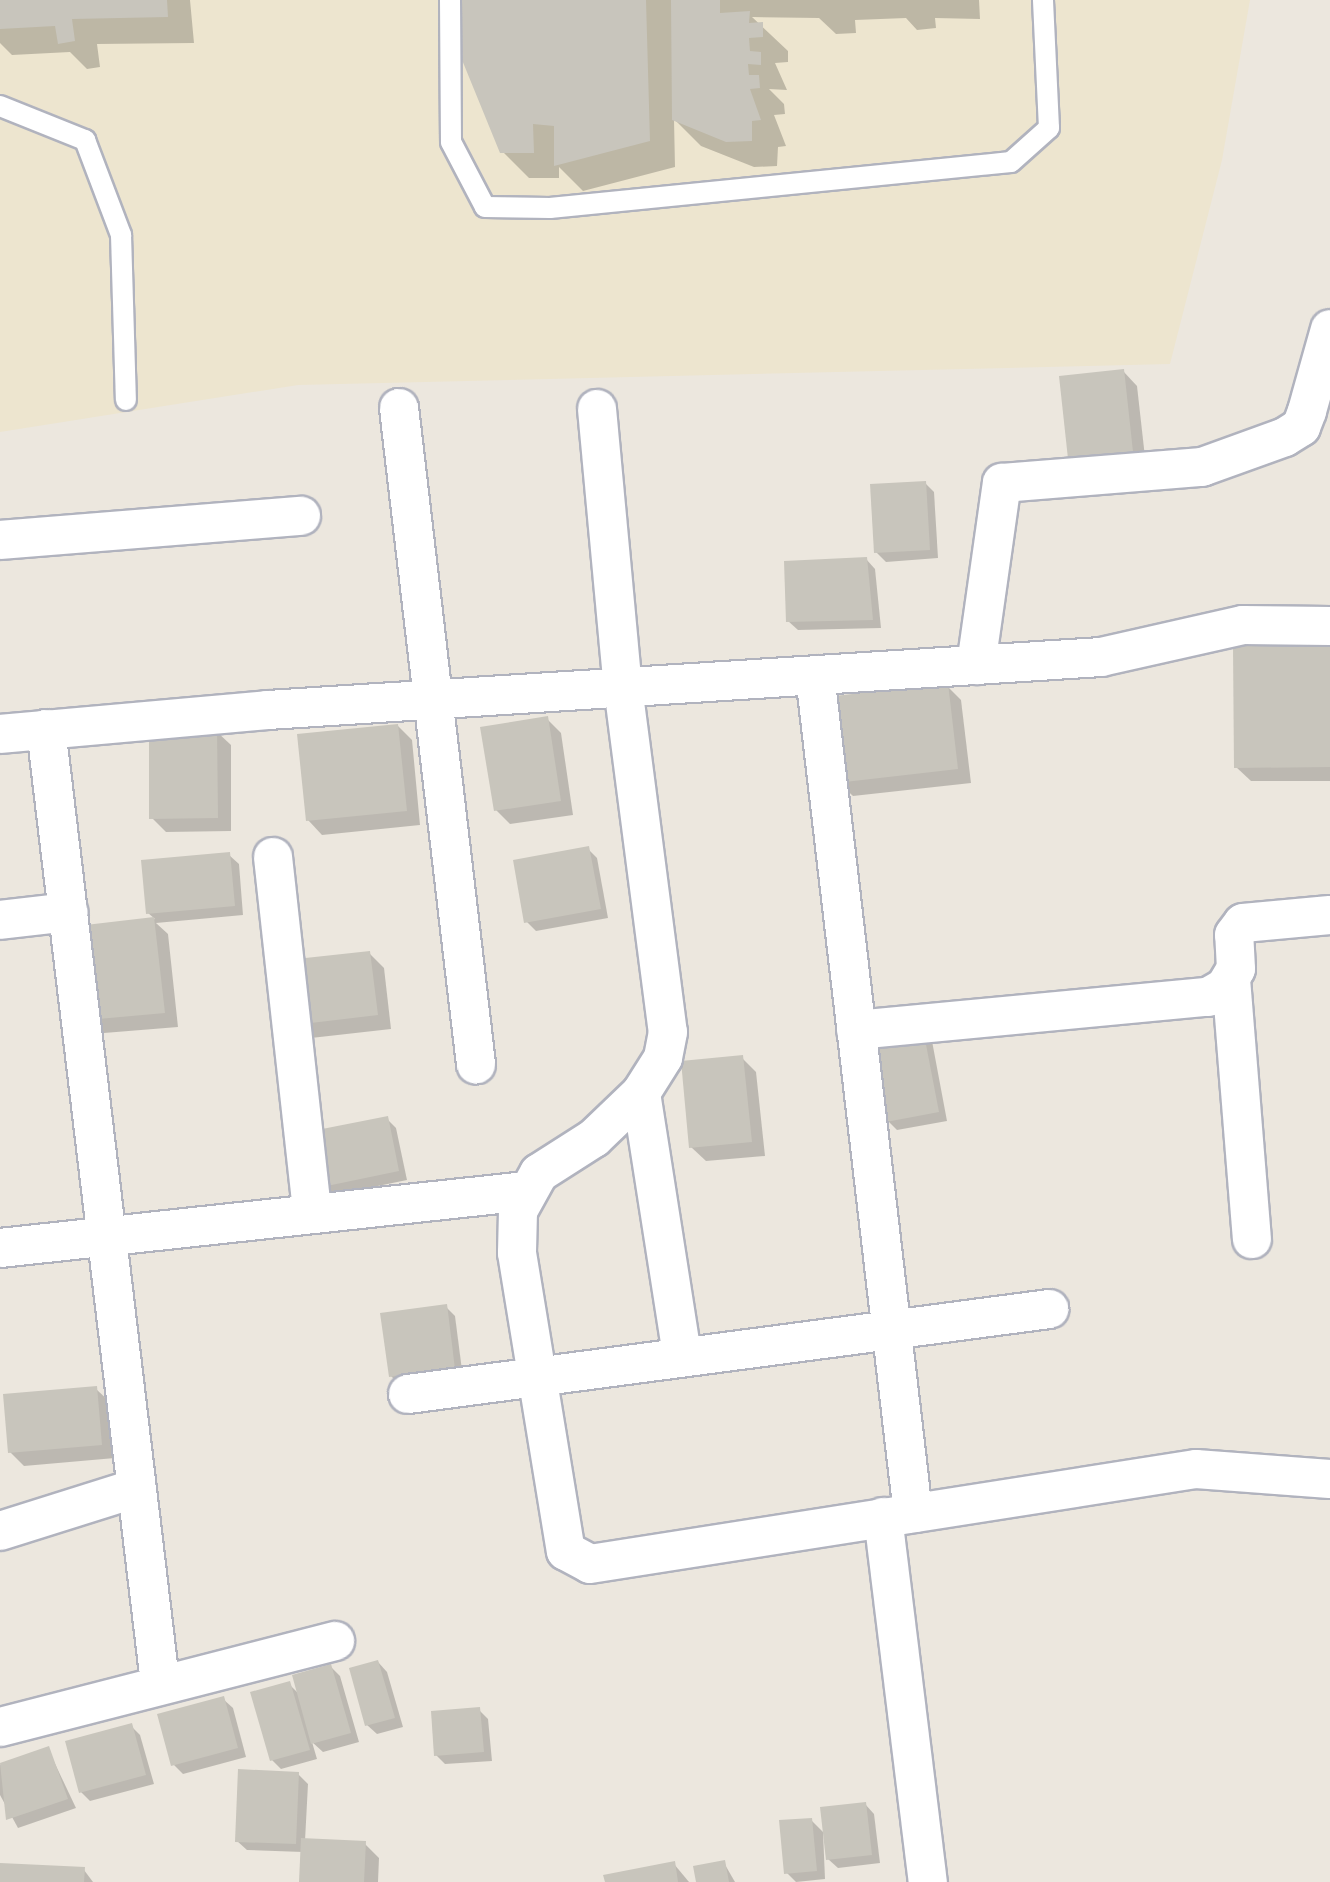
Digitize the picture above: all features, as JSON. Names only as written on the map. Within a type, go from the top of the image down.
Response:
[{"type":"street","points":[[976,665],[1002,482],[1202,467],[1315,427],[1330,329]]},
{"type":"street","points":[[399,408],[476,1064]]},
{"type":"street","points":[[597,409],[622,687],[668,1032],[662,1058],[641,1093],[594,1138],[554,1160],[526,1192],[516,1233],[566,1551],[574,1560],[590,1564],[1196,1469],[1330,1478]]},
{"type":"street","points":[[0,540],[301,516]]},
{"type":"street","points":[[0,734],[435,699],[1101,657],[1243,626],[1330,626]]},
{"type":"street","points":[[815,675],[892,1328],[898,1515],[928,1882]]},
{"type":"street","points":[[46,730],[110,1235],[160,1682]]},
{"type":"street","points":[[273,857],[312,1211]]},
{"type":"street","points":[[0,920],[70,912]]},
{"type":"street","points":[[1252,1238],[1230,979],[1234,936],[1243,923],[1330,915]]},
{"type":"street","points":[[856,1030],[1172,1004],[1218,994],[1230,979]]},
{"type":"street","points":[[641,1093],[682,1356]]},
{"type":"street","points":[[0,1248],[312,1211],[526,1192]]},
{"type":"street","points":[[408,1394],[1048,1309]]},
{"type":"street","points":[[0,1530],[136,1488]]},
{"type":"street","points":[[0,1727],[160,1682],[335,1641]]},
{"type":"lane","points":[[450,0],[450,142],[484,207],[550,208],[1012,162],[1049,128],[1042,0]]},
{"type":"lane","points":[[0,106],[85,140],[121,235],[126,400]]},
{"type":"shaded area","points":[[0,0],[1250,0],[1222,160],[1170,364],[298,385],[0,432]]},
{"type":"building","points":[[0,0],[167,0],[168,17],[72,19],[75,41],[58,44],[55,26],[0,29]]},
{"type":"building","points":[[462,0],[646,0],[650,141],[554,166],[554,126],[533,124],[534,153],[500,153],[460,55]]},
{"type":"building","points":[[671,0],[720,0],[720,13],[750,11],[749,23],[763,22],[763,37],[749,38],[750,51],[761,52],[761,65],[748,64],[749,75],[759,75],[760,88],[750,89],[761,120],[752,121],[752,141],[726,142],[672,120]]},
{"type":"building","points":[[1124,369],[1134,461],[1069,468],[1059,376]]},
{"type":"building","points":[[926,481],[930,550],[874,553],[870,484]]},
{"type":"building","points":[[867,557],[873,620],[786,622],[784,561]]},
{"type":"building","points":[[1330,645],[1330,767],[1234,768],[1233,646]]},
{"type":"building","points":[[948,683],[958,769],[836,783],[826,697]]},
{"type":"building","points":[[548,716],[561,801],[494,811],[480,727]]},
{"type":"building","points":[[398,724],[407,811],[306,821],[297,734]]},
{"type":"building","points":[[217,728],[218,818],[149,819],[149,729]]},
{"type":"building","points":[[589,846],[601,909],[524,923],[513,860]]},
{"type":"building","points":[[230,852],[235,906],[146,914],[141,860]]},
{"type":"building","points":[[154,917],[165,1013],[87,1020],[77,926]]},
{"type":"building","points":[[370,951],[378,1015],[294,1025],[287,960]]},
{"type":"building","points":[[923,1029],[939,1112],[886,1122],[870,1039]]},
{"type":"building","points":[[743,1055],[752,1142],[689,1148],[681,1061]]},
{"type":"building","points":[[388,1116],[399,1171],[322,1187],[312,1131]]},
{"type":"building","points":[[447,1304],[455,1369],[389,1377],[380,1313]]},
{"type":"building","points":[[97,1386],[102,1445],[8,1453],[3,1394]]},
{"type":"building","points":[[378,1660],[395,1718],[365,1726],[349,1668]]},
{"type":"building","points":[[331,1664],[351,1733],[311,1744],[292,1675]]},
{"type":"building","points":[[290,1681],[310,1750],[270,1761],[250,1692]]},
{"type":"building","points":[[224,1696],[238,1748],[171,1766],[157,1714]]},
{"type":"building","points":[[480,1707],[484,1752],[434,1756],[431,1711]]},
{"type":"building","points":[[132,1723],[146,1775],[79,1793],[65,1741]]},
{"type":"building","points":[[49,1746],[68,1799],[6,1820],[0,1763]]},
{"type":"building","points":[[238,1769],[299,1772],[296,1844],[235,1842]]},
{"type":"building","points":[[866,1802],[872,1855],[826,1860],[820,1807]]},
{"type":"building","points":[[812,1818],[817,1871],[784,1874],[779,1820]]},
{"type":"building","points":[[301,1838],[366,1841],[364,1882],[299,1882]]},
{"type":"building","points":[[725,1860],[729,1882],[696,1882],[693,1866]]},
{"type":"building","points":[[675,1861],[678,1882],[605,1882],[603,1875]]},
{"type":"building","points":[[0,1863],[85,1867],[84,1882],[0,1882]]}]
